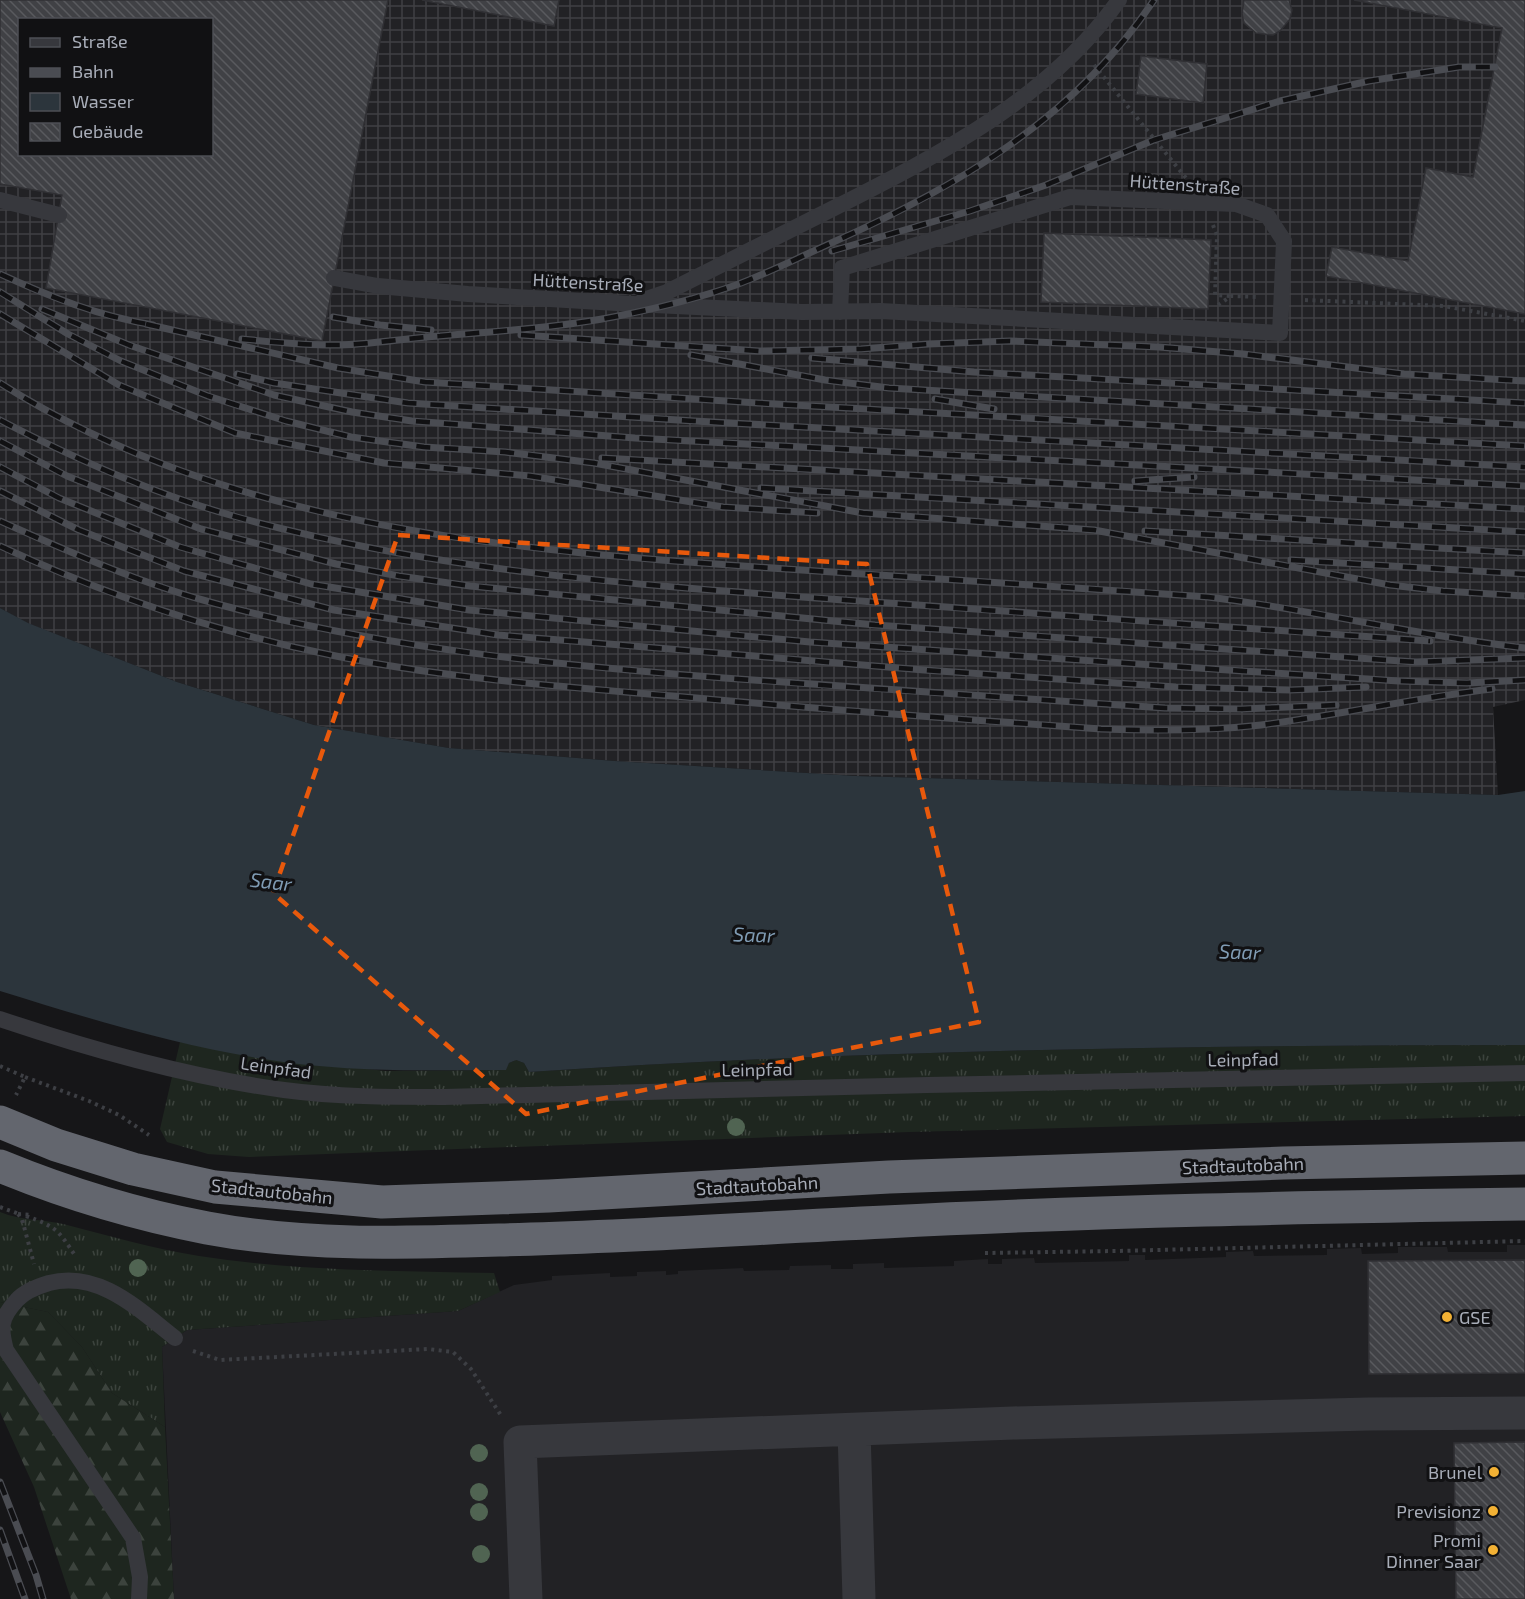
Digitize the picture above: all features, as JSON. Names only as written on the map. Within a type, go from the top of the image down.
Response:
[{"type":"highway","name":"Stadtautobahn","points":[[8,1109],[56,1145],[133,1169],[215,1187],[382,1202],[549,1196],[889,1177],[1525,1158]]},
{"type":"highway","points":[[0,1166],[44,1184],[124,1210],[210,1229],[287,1238],[380,1244],[550,1239],[891,1222],[1273,1208],[1525,1204]]},
{"type":"street","points":[[526,1599],[520,1442],[1013,1423],[1321,1415],[1525,1413]]},
{"type":"street","points":[[854,1430],[859,1599]]},
{"type":"lane","points":[[633,304],[667,292],[903,173],[968,136],[1048,78],[1108,15],[1119,0]]},
{"type":"lane","name":"Hüttenstraße","points":[[334,278],[378,286],[468,294],[633,304],[802,312],[840,312],[881,311],[1280,333],[1284,240],[1267,215],[1236,204],[1070,197],[842,268],[840,312]]},
{"type":"lane","points":[[0,200],[59,215]]},
{"type":"lane","name":"Leinpfad","points":[[0,1020],[78,1045],[183,1071],[284,1090],[364,1097],[1525,1073]]},
{"type":"lane","points":[[139,1599],[140,1577],[133,1539],[6,1350],[1,1331],[5,1316],[18,1298],[40,1286],[61,1280],[84,1281],[119,1296],[174,1338]]},
{"type":"path","points":[[1080,45],[1140,123],[1206,202],[1217,237],[1215,295],[1231,296]]},
{"type":"path","points":[[1282,299],[1444,306],[1525,321]]},
{"type":"path","points":[[0,1066],[89,1101],[119,1115],[149,1135]]},
{"type":"path","points":[[8,1109],[25,1077]]},
{"type":"path","points":[[0,1207],[45,1223],[59,1231],[77,1259],[84,1281]]},
{"type":"path","points":[[18,1214],[22,1219],[33,1260]]},
{"type":"path","points":[[981,1253],[1525,1240]]},
{"type":"path","points":[[220,1360],[428,1349],[453,1353],[471,1369],[520,1442]]},
{"type":"highlighted area","points":[[398,535],[867,564],[979,1022],[526,1114],[273,893]]},
{"type":"shaded area","points":[[0,0],[1525,0],[1525,700],[1493,707],[1498,795],[856,776],[449,748],[314,725],[177,682],[27,623],[0,608]]},
{"type":"shaded area","points":[[1507,1245],[1525,1245],[1525,1599],[174,1599],[162,1347],[187,1330],[458,1311],[514,1285],[552,1280],[552,1276],[610,1273],[610,1277],[637,1276],[637,1272],[666,1271],[666,1275],[678,1274],[678,1271],[743,1268],[744,1271],[789,1270],[790,1266],[831,1265],[831,1269],[853,1269],[853,1264],[884,1263],[884,1268],[954,1266],[954,1261],[988,1259],[988,1264],[1002,1264],[1002,1259],[1034,1258],[1035,1263],[1129,1261],[1129,1255],[1145,1255],[1145,1260],[1226,1257],[1226,1252],[1253,1251],[1254,1256],[1327,1255],[1327,1249],[1361,1248],[1362,1254],[1398,1253],[1398,1247],[1447,1247],[1448,1252],[1507,1252]]},
{"type":"green space","points":[[180,1042],[249,1055],[385,1071],[505,1070],[509,1063],[516,1060],[524,1063],[529,1072],[778,1058],[1027,1050],[1525,1045],[1525,1116],[909,1132],[249,1157],[208,1154],[167,1142],[160,1129]]},
{"type":"green space","points":[[0,1212],[67,1225],[165,1250],[236,1261],[346,1269],[494,1273],[500,1292],[458,1311],[187,1330],[162,1347],[165,1427],[112,1393],[82,1347],[48,1312],[0,1302]]},
{"type":"green space","points":[[0,1302],[48,1312],[82,1347],[112,1393],[165,1427],[174,1599],[71,1599],[34,1487],[0,1412]]},
{"type":"water","name":"Saar","points":[[0,608],[28,623],[177,682],[314,725],[449,748],[856,776],[1498,795],[1525,791],[1525,1045],[1027,1050],[778,1058],[529,1072],[524,1063],[516,1060],[509,1063],[506,1070],[389,1070],[319,1066],[238,1055],[158,1037],[78,1015],[0,991]]},
{"type":"building","points":[[0,0],[388,0],[322,341],[46,288],[62,195],[0,184]]},
{"type":"building","points":[[422,0],[559,0],[554,26]]},
{"type":"building","points":[[1244,0],[1289,0],[1292,10],[1290,19],[1280,31],[1273,35],[1256,33],[1244,23],[1242,14]]},
{"type":"building","points":[[1354,0],[1525,0],[1525,314],[1326,276],[1332,247],[1408,261],[1426,168],[1473,177],[1502,28]]},
{"type":"building","points":[[1141,56],[1207,64],[1203,103],[1136,94]]},
{"type":"building","points":[[1044,233],[1211,240],[1208,309],[1041,302]]},
{"type":"building","name":"GSE","points":[[1525,1260],[1525,1373],[1369,1374],[1368,1261]]},
{"type":"building","points":[[1525,1442],[1525,1599],[1456,1599],[1454,1443]]},
{"type":"railway","points":[[242,339],[347,345],[549,327],[644,311],[736,285],[922,199],[1009,145],[1050,114],[1088,80],[1123,42],[1154,0]]},
{"type":"railway","points":[[832,251],[970,211],[1046,185],[1154,140],[1280,101],[1369,81],[1459,67],[1495,67]]},
{"type":"railway","points":[[0,274],[75,305],[153,325]]},
{"type":"railway","points":[[0,292],[68,334],[121,361],[208,396],[286,421],[351,437],[424,447],[505,452],[594,463],[863,513],[1094,530],[1390,585],[1525,596]]},
{"type":"railway","points":[[42,309],[129,345],[274,395],[352,412],[412,421],[635,438],[1525,486]]},
{"type":"railway","points":[[0,314],[119,385],[235,433],[384,463],[530,476],[723,507],[817,513]]},
{"type":"railway","points":[[333,317],[431,330]]},
{"type":"railway","points":[[146,324],[338,368],[425,382],[1525,446]]},
{"type":"railway","points":[[521,335],[759,351],[861,349],[1010,341],[1159,347],[1243,354],[1404,374],[1525,381]]},
{"type":"railway","points":[[691,355],[825,380],[889,388],[1525,425]]},
{"type":"railway","points":[[812,358],[974,372],[1525,403]]},
{"type":"railway","points":[[237,374],[274,383],[408,403],[1525,467]]},
{"type":"railway","points":[[0,383],[89,432],[183,472],[280,502],[380,524],[481,541],[685,562],[1208,597],[1525,648]]},
{"type":"railway","points":[[935,399],[994,409]]},
{"type":"railway","points":[[0,420],[116,474],[206,508],[313,536],[391,552],[468,564],[625,583],[1430,641]]},
{"type":"railway","points":[[0,441],[67,476],[201,529],[336,564],[399,576],[470,586],[875,625],[1416,662],[1525,658]]},
{"type":"railway","points":[[602,458],[1525,509]]},
{"type":"railway","points":[[0,467],[59,498],[180,547],[311,584],[469,610],[810,642],[1243,671],[1399,681],[1467,683],[1525,680]]},
{"type":"railway","points":[[1135,481],[1194,477]]},
{"type":"railway","points":[[761,488],[1525,532]]},
{"type":"railway","points":[[0,491],[79,530],[184,571],[334,610],[498,635],[924,670],[1176,687],[1290,690],[1366,687]]},
{"type":"railway","points":[[0,521],[134,577],[217,604],[342,632],[469,653],[724,678],[1165,708],[1242,709],[1336,705]]},
{"type":"railway","points":[[1145,531],[1525,553]]},
{"type":"railway","points":[[0,546],[119,596],[201,623],[284,645],[412,669],[542,685],[940,718],[1101,729],[1161,730],[1261,725],[1492,689]]},
{"type":"railway","points":[[1291,560],[1525,574]]},
{"type":"railway","points":[[0,1482],[43,1599]]},
{"type":"railway","points":[[0,1530],[25,1599]]},
{"type":"place","name":"GSE","points":[[1447,1317]]},
{"type":"place","name":"Brunel","points":[[1494,1472]]},
{"type":"place","name":"Previsionz","points":[[1493,1511]]},
{"type":"place","name":"Promi Dinner Saar","points":[[1493,1550]]}]
